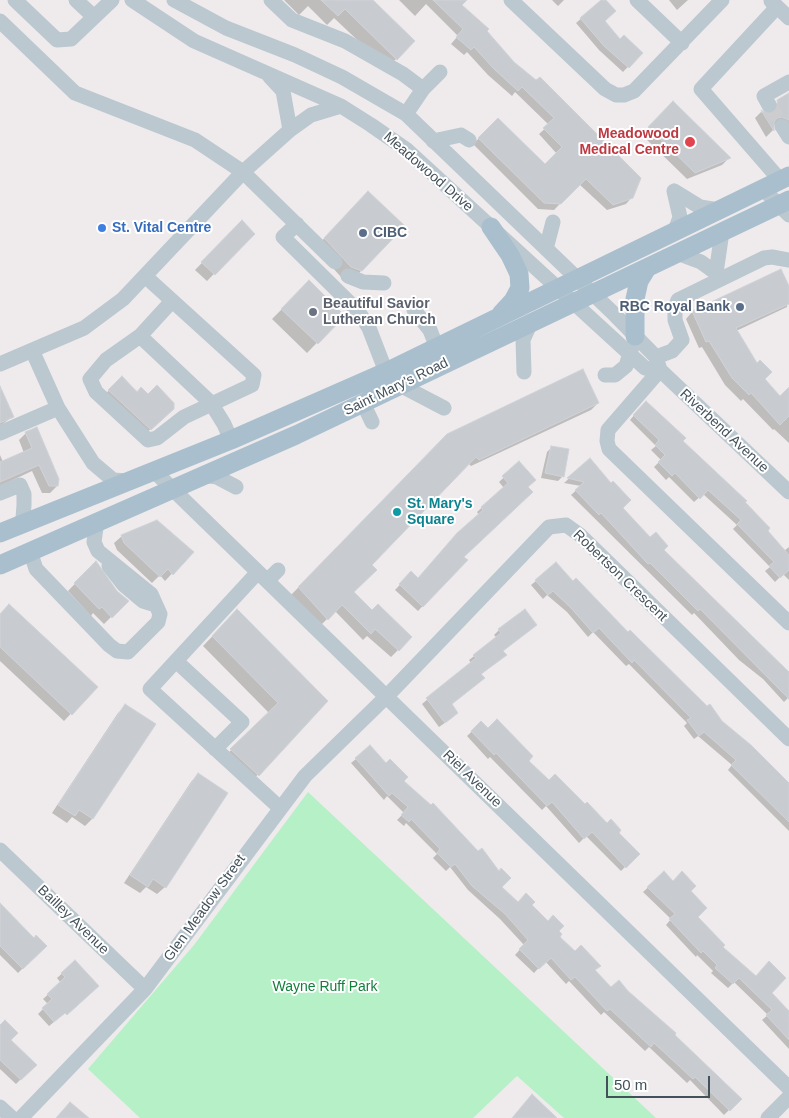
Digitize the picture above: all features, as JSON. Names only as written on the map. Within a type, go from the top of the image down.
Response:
[{"type":"main road","name":"Saint Mary's Road","points":[[0,534],[231,440],[386,372],[785,178]]},
{"type":"main road","name":"Saint Mary's Road","points":[[0,565],[363,403],[722,232],[786,207]]},
{"type":"main road","points":[[491,227],[510,255],[519,274],[520,281],[520,288],[514,301],[497,318]]},
{"type":"main road","points":[[633,345],[635,299],[639,281],[646,268]]},
{"type":"main road","points":[[28,522],[30,551]]},
{"type":"street","points":[[15,0],[57,40],[71,38],[112,0]]},
{"type":"street","points":[[76,0],[94,17]]},
{"type":"street","name":"Meadowood Drive","points":[[132,0],[194,41],[341,106],[407,150],[572,303]]},
{"type":"street","name":"Meadowood Drive","points":[[174,0],[226,28],[295,55],[342,77],[406,114],[592,293]]},
{"type":"street","points":[[271,0],[292,20],[345,41],[403,74],[423,89]]},
{"type":"street","points":[[511,0],[605,89],[616,95],[634,91],[722,0]]},
{"type":"street","points":[[637,0],[682,43]]},
{"type":"street","points":[[785,178],[700,89],[741,46],[773,3],[789,18]]},
{"type":"street","points":[[0,21],[75,92],[195,140],[243,172],[335,262]]},
{"type":"street","points":[[406,114],[423,89],[440,72]]},
{"type":"street","points":[[265,73],[283,91],[290,130]]},
{"type":"street","points":[[767,100],[789,82]]},
{"type":"street","points":[[0,364],[84,328],[123,299],[243,172],[290,130],[311,115],[341,106]]},
{"type":"street","points":[[434,141],[462,136],[469,140]]},
{"type":"street","points":[[763,189],[786,207]]},
{"type":"street","points":[[675,231],[680,217],[674,191],[700,206],[719,210]]},
{"type":"street","points":[[546,249],[553,222]]},
{"type":"street","points":[[297,224],[283,237],[358,311],[369,328],[386,372]]},
{"type":"street","points":[[718,276],[722,232]]},
{"type":"street","points":[[677,253],[701,262],[718,276]]},
{"type":"street","points":[[789,260],[772,257],[764,258],[718,276],[678,300],[675,308],[675,320],[682,340],[658,364],[608,430],[606,441],[609,449],[789,623]]},
{"type":"street","points":[[145,276],[254,376],[252,385],[210,403],[184,417],[157,438],[148,440],[96,392],[90,379],[120,348],[137,337],[172,301]]},
{"type":"street","points":[[348,276],[363,282],[384,283]]},
{"type":"street","name":"Riverbend Avenue","points":[[592,293],[633,345]]},
{"type":"street","name":"Riverbend Avenue","points":[[572,303],[658,364],[789,492]]},
{"type":"street","points":[[414,310],[430,330],[437,348]]},
{"type":"street","points":[[524,372],[524,340],[531,322]]},
{"type":"street","points":[[137,337],[210,403],[224,424],[231,440]]},
{"type":"street","points":[[605,374],[615,375],[626,366],[633,345]]},
{"type":"street","points":[[32,350],[58,408],[93,463],[113,480],[129,481]]},
{"type":"street","points":[[400,385],[444,408]]},
{"type":"street","points":[[363,403],[372,422]]},
{"type":"street","points":[[0,433],[58,408]]},
{"type":"street","name":"Riel Avenue","points":[[154,472],[789,1088]]},
{"type":"street","points":[[202,475],[217,477],[236,487]]},
{"type":"street","points":[[0,494],[20,485],[24,494],[23,518],[28,522]]},
{"type":"street","points":[[30,551],[36,569],[117,651],[128,652],[158,622],[160,614],[151,594],[117,565],[104,558],[98,551],[94,542],[97,521]]},
{"type":"street","name":"Robertson Crescent","points":[[387,696],[549,528],[566,525],[580,536],[789,740]]},
{"type":"street","points":[[278,570],[262,577],[150,688],[280,808]]},
{"type":"street","points":[[176,661],[242,722],[215,749]]},
{"type":"street","name":"Glen Meadow Street","points":[[21,1118],[146,989],[305,776],[387,696]]},
{"type":"street","name":"Bailley Avenue","points":[[0,850],[146,989]]},
{"type":"street","points":[[768,1118],[789,1097]]},
{"type":"street","points":[[0,1107],[12,1118]]},
{"type":"green space","name":"Wayne Ruff Park","points":[[308,792],[656,1118],[564,1118],[517,1076],[473,1118],[140,1118],[88,1069],[194,945]]},
{"type":"building","points":[[321,0],[373,0],[415,41],[397,60],[345,9],[338,16]]},
{"type":"building","points":[[433,0],[467,0],[462,5],[489,29],[487,31],[514,62],[536,80],[540,77],[641,178],[633,198],[613,205],[586,179],[561,204],[544,203],[478,138],[498,118],[545,164],[562,147],[543,128],[554,118],[522,87],[518,91],[474,47],[471,50],[456,37],[463,29]]},
{"type":"building","points":[[601,0],[606,0],[616,11],[605,21],[620,39],[624,35],[643,53],[629,68],[604,46],[580,18]]},
{"type":"building","points":[[789,93],[789,120],[782,117],[777,118],[774,122],[774,131],[761,110],[768,114],[774,113],[778,106],[777,100]]},
{"type":"building","name":"Meadowood Medical Centre","points":[[673,101],[731,158],[695,173],[648,127]]},
{"type":"building","name":"CIBC","points":[[368,191],[405,226],[362,271],[351,267],[324,238]]},
{"type":"building","points":[[242,220],[255,234],[215,275],[201,262]]},
{"type":"building","points":[[781,269],[789,286],[789,304],[736,328],[757,363],[760,360],[772,372],[765,379],[780,396],[789,387],[789,416],[780,425],[751,393],[749,395],[732,378],[709,341],[706,342],[692,311]]},
{"type":"building","name":"Beautiful Savior Lutheran Church","points":[[309,280],[345,316],[318,344],[281,309]]},
{"type":"building","points":[[583,369],[599,403],[479,460],[476,457],[372,565],[377,570],[354,592],[372,610],[378,604],[412,637],[399,651],[375,629],[371,634],[342,605],[328,620],[298,587],[447,434]]},
{"type":"building","points":[[122,376],[137,392],[141,387],[148,394],[157,385],[174,403],[174,409],[151,430],[108,390]]},
{"type":"building","points":[[0,386],[14,417],[0,423]]},
{"type":"building","points":[[646,401],[686,438],[683,441],[747,501],[745,502],[770,528],[768,531],[789,555],[789,570],[780,578],[769,566],[774,562],[737,524],[741,520],[708,490],[700,499],[675,473],[672,476],[658,462],[665,455],[655,445],[659,440],[633,415]]},
{"type":"building","points":[[37,427],[59,479],[58,486],[49,486],[39,465],[0,482],[0,462],[32,448],[25,432]]},
{"type":"building","points":[[551,446],[569,449],[564,477],[545,473]]},
{"type":"building","points":[[590,458],[611,483],[613,481],[631,500],[623,508],[650,537],[656,532],[668,546],[664,550],[789,672],[789,699],[700,609],[698,611],[650,563],[648,564],[601,513],[599,515],[575,490],[584,482],[567,478]]},
{"type":"building","points":[[519,461],[536,480],[528,487],[533,492],[464,557],[468,560],[423,607],[399,584],[411,571],[418,578],[457,533],[483,510],[481,507],[508,483],[502,476]]},
{"type":"building","points":[[157,520],[194,552],[173,575],[168,569],[160,577],[124,543],[121,535]]},
{"type":"building","points":[[96,561],[117,591],[129,601],[112,618],[102,607],[99,609],[74,583]]},
{"type":"building","points":[[556,562],[573,581],[576,578],[628,632],[630,630],[707,706],[710,704],[722,721],[751,745],[789,783],[789,822],[731,765],[736,760],[704,732],[699,736],[687,720],[691,718],[634,660],[632,663],[599,628],[593,633],[553,591],[548,595],[535,580]]},
{"type":"building","points":[[9,604],[98,687],[72,715],[0,647],[0,614]]},
{"type":"building","points":[[237,609],[328,701],[259,776],[230,749],[278,703],[212,636]]},
{"type":"building","points":[[525,609],[537,625],[503,651],[507,655],[481,674],[485,678],[452,704],[458,713],[445,723],[426,698],[476,658],[473,655],[501,633],[498,629]]},
{"type":"building","points":[[125,704],[156,724],[93,819],[79,810],[75,816],[58,805]]},
{"type":"building","points":[[497,719],[533,756],[529,761],[549,780],[555,774],[585,804],[587,802],[607,823],[611,819],[621,830],[619,833],[640,854],[626,868],[592,832],[584,839],[552,802],[547,806],[496,753],[494,755],[471,731],[481,721],[488,728]]},
{"type":"building","points":[[370,745],[386,763],[390,759],[408,777],[404,781],[431,805],[433,803],[478,851],[482,848],[499,871],[501,868],[511,878],[502,887],[518,902],[526,893],[535,902],[532,905],[548,921],[553,915],[564,926],[559,931],[562,934],[560,937],[575,951],[581,945],[601,966],[595,970],[611,987],[619,980],[628,991],[676,1033],[675,1035],[742,1099],[730,1111],[695,1077],[693,1079],[654,1043],[651,1047],[610,1009],[607,1011],[575,977],[571,980],[551,958],[539,969],[519,949],[528,940],[505,914],[472,886],[455,864],[451,867],[437,853],[440,849],[411,819],[409,822],[401,815],[408,807],[392,793],[389,796],[355,758]]},
{"type":"building","points":[[198,773],[228,793],[166,888],[153,879],[148,887],[130,875]]},
{"type":"building","points":[[664,871],[673,881],[682,871],[696,886],[691,891],[707,908],[698,917],[725,945],[723,947],[756,976],[769,961],[786,978],[772,993],[789,1011],[789,1040],[766,1015],[772,1010],[739,978],[733,984],[715,968],[717,965],[703,951],[701,953],[669,919],[675,914],[647,887]]},
{"type":"building","points":[[0,903],[34,938],[36,935],[47,946],[23,969],[0,946]]},
{"type":"building","points":[[75,960],[99,986],[67,1015],[65,1013],[54,1022],[42,1008],[52,999],[47,994],[65,977],[61,973]]},
{"type":"building","points":[[5,1020],[18,1033],[11,1040],[37,1065],[21,1080],[0,1060],[0,1025]]},
{"type":"building","points":[[532,1094],[557,1118],[512,1118]]},
{"type":"building","points":[[70,1102],[89,1118],[56,1118]]},
{"type":"tunnel","points":[[769,105],[782,126]]},
{"type":"place","name":"Meadowood Medical Centre","points":[[690,142]]},
{"type":"place","name":"St. Vital Centre","points":[[102,228]]},
{"type":"place","name":"CIBC","points":[[363,233]]},
{"type":"place","name":"RBC Royal Bank","points":[[740,307]]},
{"type":"place","name":"Beautiful Savior Lutheran Church","points":[[313,312]]},
{"type":"place","name":"St. Mary's Square","points":[[397,512]]}]
